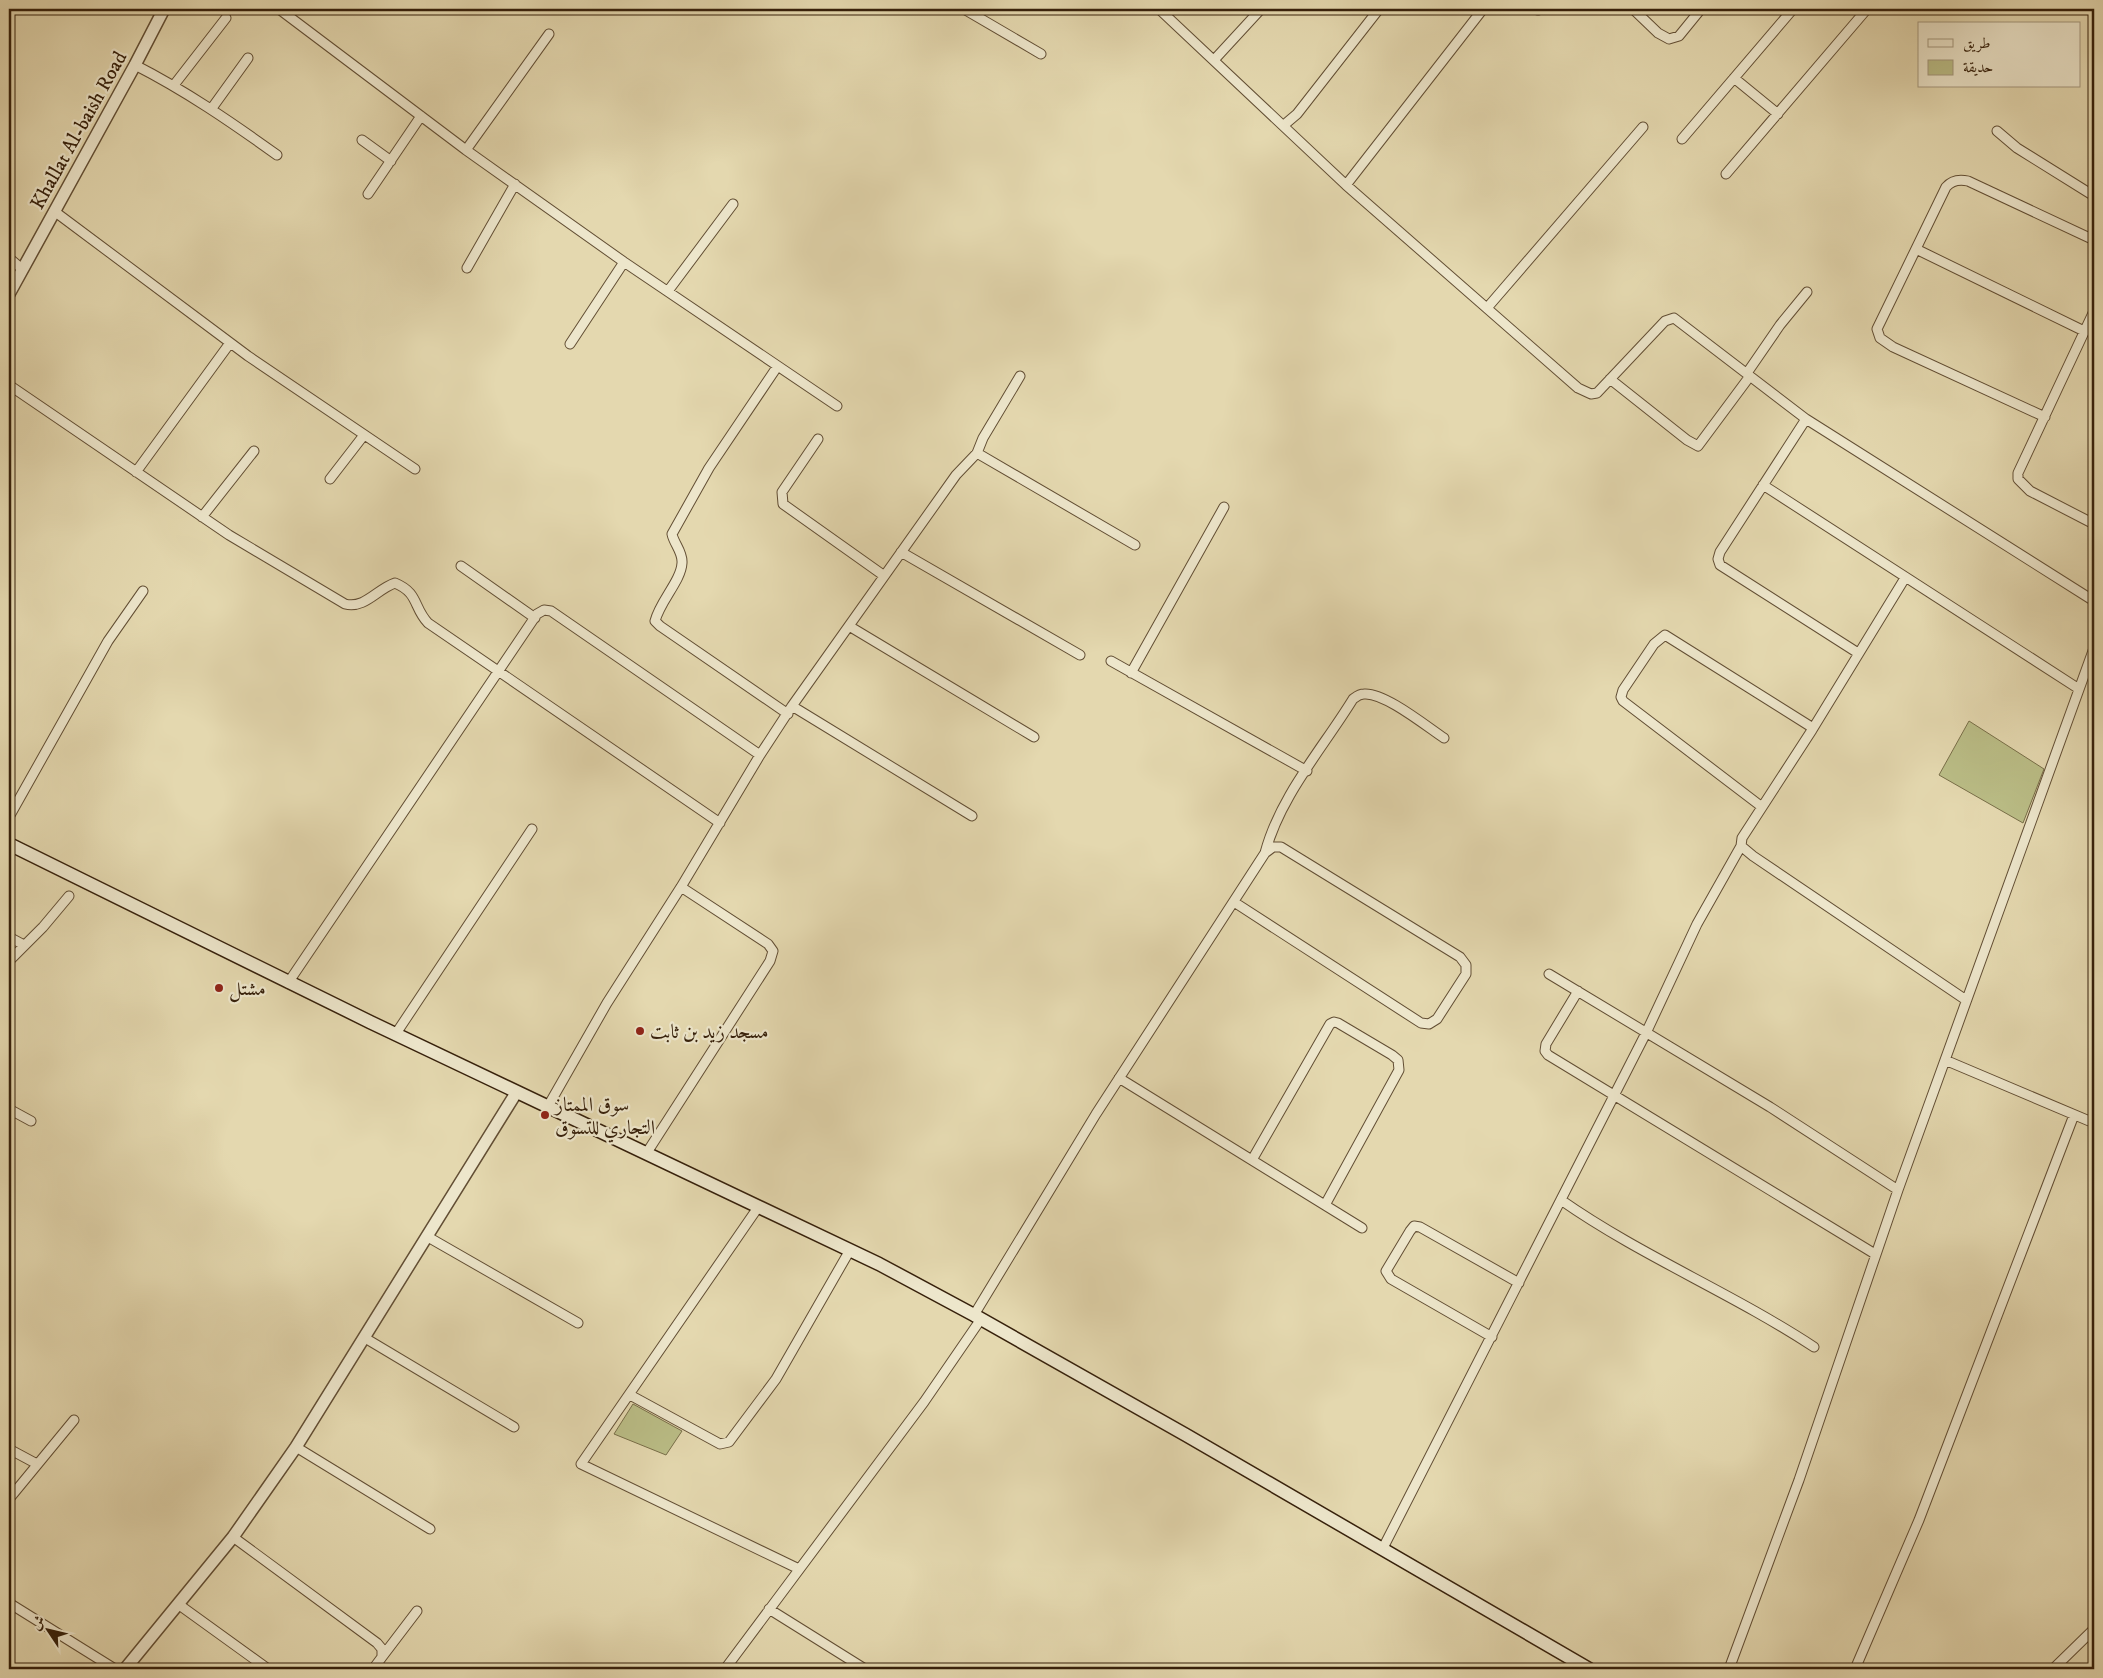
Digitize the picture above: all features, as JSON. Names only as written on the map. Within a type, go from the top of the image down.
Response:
[{"type":"main road","points":[[9,844],[395,1035],[850,1250],[978,1317],[1383,1548],[1589,1669]]},
{"type":"street","points":[[280,9],[466,150],[624,262],[837,406]]},
{"type":"street","points":[[498,9],[503,9]]},
{"type":"street","points":[[964,9],[1041,54]]},
{"type":"street","points":[[1159,9],[1346,185],[1578,388],[1594,394],[1668,318],[1672,318],[1806,419],[2094,601]]},
{"type":"street","points":[[1214,60],[1261,9]]},
{"type":"street","points":[[1284,125],[1297,114],[1379,9]]},
{"type":"street","points":[[1346,185],[1483,9]]},
{"type":"street","points":[[1633,9],[1658,33],[1669,39],[1679,36],[1701,9]]},
{"type":"street","points":[[1682,139],[1793,9]]},
{"type":"street","points":[[1726,174],[1867,9]]},
{"type":"street","name":"Khallat Al-baish Road","points":[[9,294],[135,66],[161,10]]},
{"type":"street","points":[[174,85],[226,18]]},
{"type":"street","points":[[466,150],[549,34]]},
{"type":"street","points":[[212,108],[248,58]]},
{"type":"street","points":[[135,66],[174,85],[212,108],[277,155]]},
{"type":"street","points":[[1734,78],[1778,114]]},
{"type":"street","points":[[368,194],[421,116]]},
{"type":"street","points":[[1487,308],[1643,126]]},
{"type":"street","points":[[1996,131],[2017,148],[2094,196]]},
{"type":"street","points":[[362,140],[391,161]]},
{"type":"street","points":[[2045,417],[1893,347],[1880,338],[1877,328],[1946,187],[1959,179],[1968,180],[2094,240]]},
{"type":"street","points":[[467,268],[515,184]]},
{"type":"street","points":[[668,291],[733,204]]},
{"type":"street","points":[[54,211],[230,343],[415,469]]},
{"type":"street","points":[[1916,249],[2084,331]]},
{"type":"street","points":[[9,258],[22,268]]},
{"type":"street","points":[[570,344],[624,262]]},
{"type":"street","points":[[1610,379],[1687,440],[1698,446],[1749,375],[1780,325],[1807,292]]},
{"type":"street","points":[[2094,310],[2018,473],[2020,483],[2037,496],[2094,524]]},
{"type":"street","points":[[136,472],[230,343]]},
{"type":"street","points":[[777,367],[708,468],[672,534],[682,554],[682,564],[658,609],[656,620],[660,626],[790,710],[972,816]]},
{"type":"street","points":[[548,1108],[606,1002],[681,887],[760,754],[883,576],[956,475],[977,453],[983,438],[1020,376]]},
{"type":"street","points":[[9,385],[202,517],[345,604],[352,606],[362,604],[384,586],[395,583],[406,588],[413,594],[421,615],[428,623],[720,823]]},
{"type":"street","points":[[1806,419],[1720,552],[1718,559],[1720,565],[1858,653]]},
{"type":"street","points":[[330,479],[364,435]]},
{"type":"street","points":[[818,439],[782,492],[784,504],[883,576]]},
{"type":"street","points":[[202,517],[254,451]]},
{"type":"street","points":[[977,453],[1135,545]]},
{"type":"street","points":[[1763,485],[2079,689]]},
{"type":"street","points":[[1131,673],[1224,507]]},
{"type":"street","points":[[901,552],[1080,655]]},
{"type":"street","points":[[461,566],[535,618]]},
{"type":"street","points":[[1383,1548],[1646,1033],[1697,924],[1741,846],[1742,838],[1813,728],[1905,578]]},
{"type":"street","points":[[9,817],[108,641],[143,591]]},
{"type":"street","points":[[288,983],[500,673],[535,618],[544,610],[551,611],[760,754]]},
{"type":"street","points":[[849,626],[1034,737]]},
{"type":"street","points":[[1762,807],[1624,702],[1621,697],[1623,690],[1654,644],[1665,635],[1813,728]]},
{"type":"street","points":[[1730,1669],[1799,1480],[1875,1254],[1944,1060],[2094,648]]},
{"type":"street","points":[[1111,661],[1307,771]]},
{"type":"street","points":[[725,1669],[924,1402],[978,1317],[1119,1078],[1265,853],[1275,823],[1353,699],[1359,694],[1373,695],[1390,703],[1444,738]]},
{"type":"street","points":[[395,1035],[532,828]]},
{"type":"street","points":[[1741,846],[1966,1000]]},
{"type":"street","points":[[1234,902],[1421,1022],[1429,1024],[1437,1019],[1466,974],[1466,965],[1460,957],[1281,847],[1273,847],[1265,853]]},
{"type":"street","points":[[646,1154],[770,961],[772,951],[768,944],[681,887]]},
{"type":"street","points":[[9,961],[43,927],[69,896]]},
{"type":"street","points":[[9,937],[24,945]]},
{"type":"street","points":[[1549,974],[1770,1107],[1898,1190]]},
{"type":"street","points":[[1578,991],[1545,1051],[1548,1055],[1875,1254]]},
{"type":"street","points":[[1252,1160],[1330,1024],[1338,1023],[1392,1055],[1398,1060],[1399,1070],[1325,1205]]},
{"type":"street","points":[[1944,1060],[2094,1123]]},
{"type":"street","points":[[1119,1078],[1362,1228]]},
{"type":"street","points":[[125,1669],[233,1537],[296,1448],[516,1093]]},
{"type":"street","points":[[9,1110],[31,1121]]},
{"type":"street","points":[[1856,1669],[1922,1511],[2074,1115]]},
{"type":"street","points":[[1561,1200],[1681,1271],[1777,1323],[1814,1347]]},
{"type":"street","points":[[759,1206],[581,1464],[799,1569]]},
{"type":"street","points":[[1492,1337],[1391,1279],[1386,1271],[1410,1231],[1414,1226],[1420,1226],[1520,1283]]},
{"type":"street","points":[[428,1237],[578,1323]]},
{"type":"street","points":[[630,1394],[720,1444],[729,1442],[776,1379],[850,1250]]},
{"type":"street","points":[[364,1338],[514,1427]]},
{"type":"street","points":[[9,1499],[74,1420]]},
{"type":"street","points":[[296,1448],[430,1529]]},
{"type":"street","points":[[9,1449],[37,1464]]},
{"type":"street","points":[[233,1537],[377,1643],[382,1650],[382,1657]]},
{"type":"street","points":[[9,1603],[116,1669]]},
{"type":"street","points":[[178,1604],[268,1669]]},
{"type":"street","points":[[769,1609],[865,1669]]},
{"type":"street","points":[[373,1669],[416,1611]]},
{"type":"street","points":[[2053,1669],[2094,1629]]},
{"type":"green space","points":[[1969,721],[2044,769],[2023,823],[1939,775]]},
{"type":"green space","points":[[633,1404],[682,1431],[666,1455],[614,1434]]},
{"type":"place","name":"مشتل","points":[[219,988]]},
{"type":"place","name":"مسجد زيد بن ثابت","points":[[640,1031]]},
{"type":"place","name":"سوق الممتاز التجاري للتسوق","points":[[545,1115]]}]
